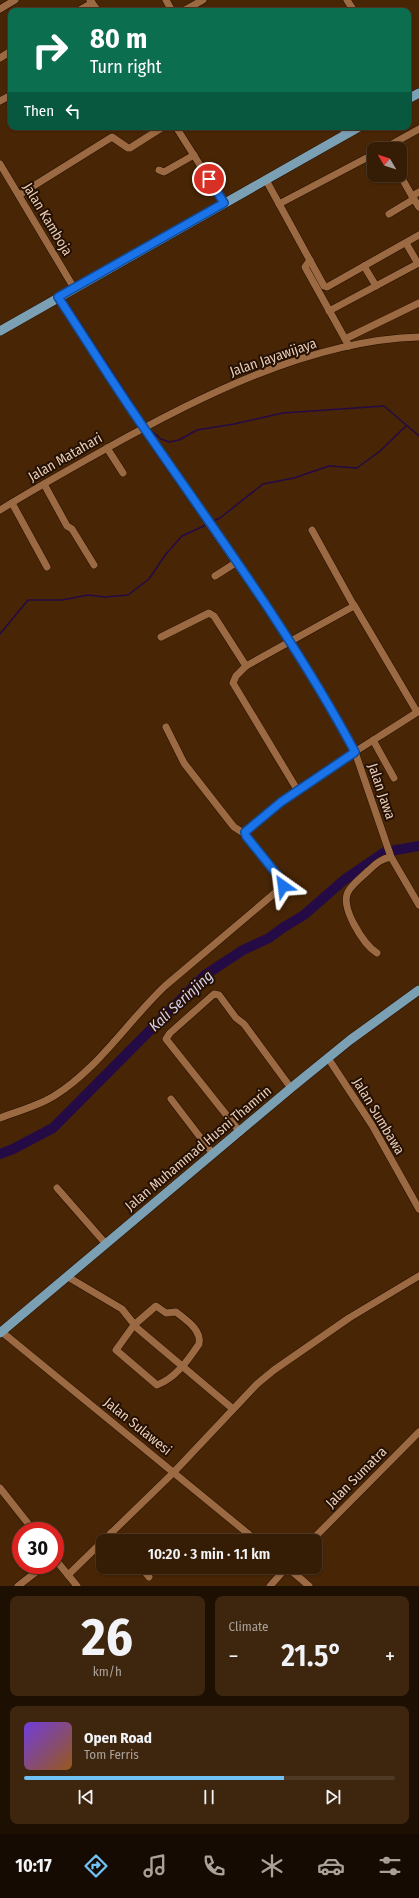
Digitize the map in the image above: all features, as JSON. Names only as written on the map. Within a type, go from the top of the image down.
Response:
[{"type":"main road","points":[[0,331],[266,180],[344,131]]},
{"type":"main road","name":"Jalan Muhammad Husni Thamrin","points":[[1,1332],[291,1088],[328,1058],[419,990]]},
{"type":"street","points":[[0,9],[15,0]]},
{"type":"street","points":[[188,8],[203,0]]},
{"type":"street","points":[[82,8],[91,1]]},
{"type":"street","points":[[396,142],[419,129]]},
{"type":"street","points":[[19,195],[112,138],[125,147],[130,148],[158,130]]},
{"type":"street","points":[[178,130],[224,203]]},
{"type":"street","points":[[159,170],[164,172],[194,155]]},
{"type":"street","points":[[279,204],[367,158]]},
{"type":"street","name":"Jalan Kamboja","points":[[0,164],[74,288]]},
{"type":"street","points":[[266,180],[324,286],[327,287],[419,235]]},
{"type":"street","points":[[405,182],[415,196],[419,207]]},
{"type":"street","points":[[389,214],[415,196]]},
{"type":"street","points":[[329,311],[417,264],[406,243]]},
{"type":"street","points":[[310,260],[305,267],[349,346]]},
{"type":"street","points":[[364,266],[376,286]]},
{"type":"street","name":"Jalan Jawa","points":[[58,297],[146,426],[209,523],[237,562],[290,642],[333,712],[355,752],[391,856],[419,905]]},
{"type":"street","points":[[344,339],[419,303]]},
{"type":"street","name":"Jalan Jayawijaya","points":[[146,426],[222,389],[288,363],[349,346],[381,340],[419,337]]},
{"type":"street","name":"Jalan Matahari","points":[[0,510],[146,426]]},
{"type":"street","points":[[107,448],[123,473]]},
{"type":"street","points":[[44,484],[67,526],[72,529],[94,565]]},
{"type":"street","points":[[12,503],[47,567]]},
{"type":"street","points":[[245,834],[258,820],[298,791],[373,740],[418,712],[354,605],[312,530]]},
{"type":"street","points":[[215,576],[237,562]]},
{"type":"street","points":[[298,791],[234,686],[233,681],[246,666],[354,605]]},
{"type":"street","points":[[161,637],[209,613],[214,616],[246,666]]},
{"type":"street","points":[[0,1118],[46,1100],[78,1079],[92,1066],[147,1003],[165,986],[282,887],[283,882],[245,834],[234,827],[184,763],[166,727]]},
{"type":"street","points":[[373,740],[394,778]]},
{"type":"street","points":[[377,953],[368,947],[358,932],[347,910],[346,901],[350,890],[365,874],[381,859],[391,856]]},
{"type":"street","points":[[240,1132],[166,1039],[167,1035],[203,1003],[214,994],[219,995],[236,1018],[244,1024],[291,1088]]},
{"type":"street","name":"Jalan Sumbawa","points":[[328,1058],[372,1125],[419,1209]]},
{"type":"street","points":[[171,1099],[213,1154]]},
{"type":"street","points":[[57,1188],[106,1244]]},
{"type":"street","points":[[111,1533],[174,1472],[257,1384],[291,1357],[349,1318],[419,1276]]},
{"type":"street","points":[[68,1277],[122,1309],[134,1325],[233,1409]]},
{"type":"street","points":[[156,1306],[168,1313],[176,1312],[194,1327],[200,1336],[199,1344],[182,1366],[168,1380],[157,1385],[116,1350],[134,1325],[156,1306]]},
{"type":"street","name":"Jalan Sulawesi","points":[[1,1332],[249,1534]]},
{"type":"street","name":"Jalan Sumatra","points":[[318,1534],[419,1432]]},
{"type":"street","points":[[0,1488],[27,1522]]},
{"type":"street","points":[[68,1575],[96,1548]]},
{"type":"street","points":[[64,1570],[77,1586]]},
{"type":"street","points":[[18,1586],[33,1574]]},
{"type":"street","points":[[147,1574],[150,1577]]},
{"type":"street","points":[[270,1586],[281,1574]]},
{"type":"street","points":[[295,1574],[309,1586]]},
{"type":"waterway","points":[[65,300],[146,424]]},
{"type":"waterway","points":[[148,428],[161,439],[169,442],[179,440],[197,430],[234,424],[283,413],[384,406],[419,436]]},
{"type":"waterway","points":[[211,522],[220,518],[263,484],[294,478],[329,466],[357,468],[380,451],[406,426]]},
{"type":"waterway","points":[[0,634],[28,600],[62,600],[88,595],[105,597],[128,595],[149,579],[166,554],[182,536],[206,525]]},
{"type":"waterway","name":"Kali Serinjing","points":[[0,1154],[13,1149],[53,1128],[205,975],[243,950],[269,938],[304,915],[344,880],[385,852],[419,846]]},
{"type":"route","points":[[209,179],[224,203],[58,297],[143,428],[193,498],[295,649],[355,752],[281,802],[245,832],[246,836],[283,882],[283,886]]}]
